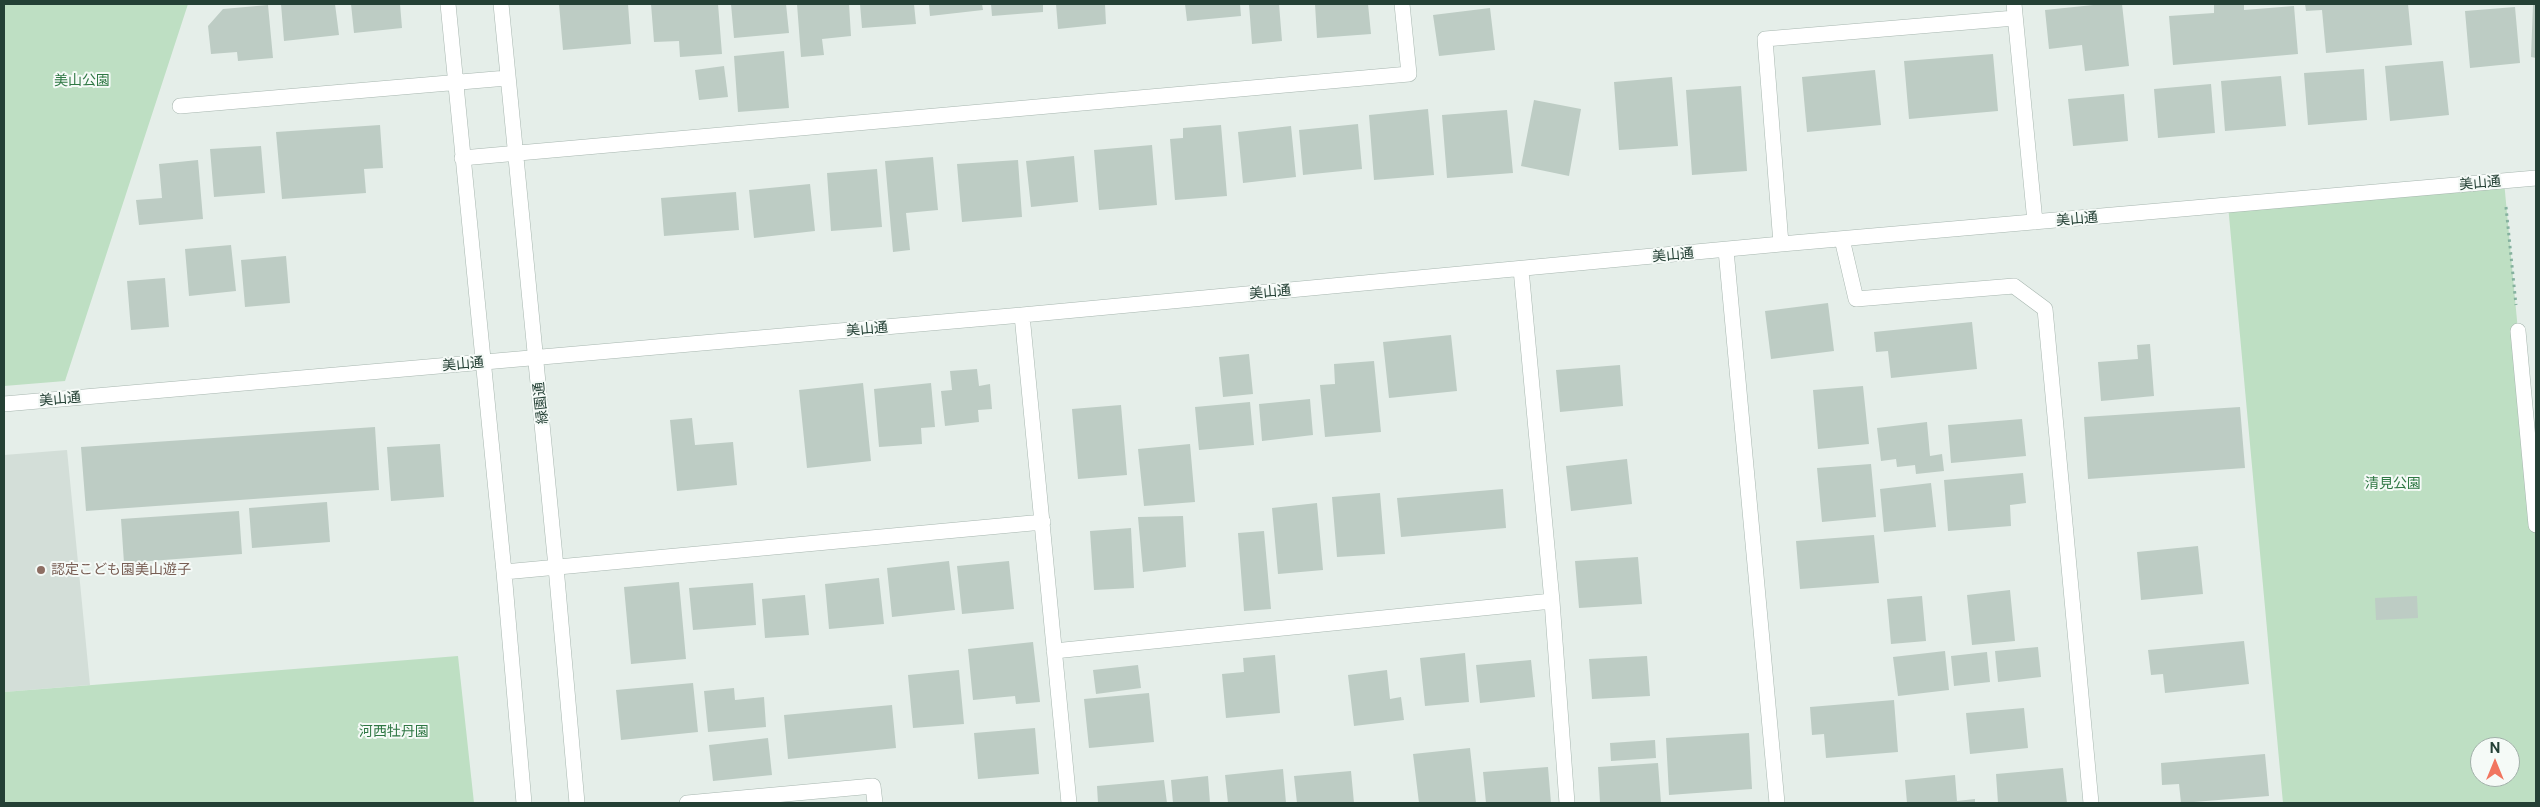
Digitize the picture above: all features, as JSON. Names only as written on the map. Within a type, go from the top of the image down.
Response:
[{"type":"street","points":[[448,4],[504,572],[524,803]]},
{"type":"street","name":"緑園通","points":[[501,4],[514,154],[556,568],[576,803]]},
{"type":"street","points":[[462,158],[1409,74],[1402,4]]},
{"type":"street","points":[[1781,244],[1765,39],[2015,11],[2035,222]]},
{"type":"street","points":[[180,106],[508,78]]},
{"type":"street","name":"美山通","points":[[4,404],[1022,316],[1781,244],[2536,178]]},
{"type":"street","points":[[1842,239],[1856,299],[2014,286],[2045,309],[2091,803]]},
{"type":"street","points":[[1726,250],[1776,803]]},
{"type":"street","points":[[1521,269],[1552,601],[1567,803]]},
{"type":"street","points":[[1022,316],[1069,803]]},
{"type":"street","points":[[2518,331],[2536,525]]},
{"type":"street","points":[[504,572],[1043,522]]},
{"type":"street","points":[[1054,651],[1552,601]]},
{"type":"street","points":[[687,803],[873,786],[875,803]]},
{"type":"path","points":[[2504,181],[2518,331]]},
{"type":"shaded area","name":"認定こども園美山遊子","points":[[67,450],[90,685],[4,692],[4,455]]},
{"type":"green space","name":"美山公園","points":[[4,4],[188,4],[65,381],[4,386]]},
{"type":"green space","name":"清見公園","points":[[2504,181],[2536,524],[2536,803],[2283,803],[2228,205]]},
{"type":"green space","name":"河西牡丹園","points":[[458,656],[474,803],[4,803],[4,692]]},
{"type":"building","points":[[281,4],[335,4],[339,35],[284,41]]},
{"type":"building","points":[[351,4],[400,4],[402,28],[354,33]]},
{"type":"building","points":[[559,4],[628,4],[631,44],[563,50]]},
{"type":"building","points":[[651,4],[718,4],[722,54],[680,57],[679,41],[654,42]]},
{"type":"building","points":[[731,4],[786,4],[789,33],[734,38]]},
{"type":"building","points":[[797,4],[849,4],[851,36],[822,39],[824,55],[801,57]]},
{"type":"building","points":[[860,4],[914,4],[916,24],[862,28]]},
{"type":"building","points":[[929,4],[982,4],[983,10],[930,16]]},
{"type":"building","points":[[991,4],[1043,4],[1043,12],[992,16]]},
{"type":"building","points":[[1056,4],[1105,4],[1106,24],[1058,29]]},
{"type":"building","points":[[1185,4],[1240,4],[1241,16],[1187,21]]},
{"type":"building","points":[[1249,4],[1279,4],[1282,41],[1252,44]]},
{"type":"building","points":[[1315,4],[1368,4],[1371,34],[1317,38]]},
{"type":"building","points":[[2122,4],[2129,66],[2085,71],[2082,45],[2049,49],[2045,10]]},
{"type":"building","points":[[2214,4],[2244,4],[2244,10],[2294,6],[2298,54],[2173,65],[2169,16],[2214,13]]},
{"type":"building","points":[[2305,4],[2408,4],[2412,45],[2326,53],[2322,10],[2306,11]]},
{"type":"building","points":[[268,5],[273,58],[238,61],[237,52],[211,54],[208,26],[223,9]]},
{"type":"building","points":[[2533,5],[2536,5],[2536,58],[2531,57]]},
{"type":"building","points":[[2515,7],[2520,63],[2470,68],[2465,11]]},
{"type":"building","points":[[1490,8],[1495,50],[1439,56],[1433,15]]},
{"type":"building","points":[[784,51],[789,108],[738,112],[734,56]]},
{"type":"building","points":[[1993,54],[1998,111],[1909,119],[1904,61]]},
{"type":"building","points":[[2443,61],[2449,115],[2390,121],[2385,66]]},
{"type":"building","points":[[724,66],[728,97],[699,100],[695,70]]},
{"type":"building","points":[[2364,69],[2367,120],[2308,125],[2304,73]]},
{"type":"building","points":[[1875,70],[1881,125],[1807,132],[1802,77]]},
{"type":"building","points":[[2281,76],[2286,126],[2225,131],[2221,81]]},
{"type":"building","points":[[1672,77],[1678,146],[1619,150],[1614,82]]},
{"type":"building","points":[[2211,84],[2215,133],[2158,138],[2154,89]]},
{"type":"building","points":[[1741,86],[1747,171],[1692,175],[1686,90]]},
{"type":"building","points":[[2124,94],[2128,141],[2073,146],[2068,99]]},
{"type":"building","points":[[1534,100],[1581,109],[1569,176],[1521,166]]},
{"type":"building","points":[[1428,109],[1434,175],[1374,180],[1369,115]]},
{"type":"building","points":[[1507,110],[1513,173],[1447,178],[1442,115]]},
{"type":"building","points":[[1358,124],[1362,169],[1303,175],[1299,130]]},
{"type":"building","points":[[380,125],[383,168],[364,169],[366,193],[282,199],[276,132]]},
{"type":"building","points":[[1221,125],[1227,196],[1175,200],[1170,139],[1183,138],[1183,128]]},
{"type":"building","points":[[1291,126],[1296,177],[1243,183],[1238,132]]},
{"type":"building","points":[[1152,145],[1157,205],[1099,210],[1094,150]]},
{"type":"building","points":[[261,146],[265,193],[214,197],[210,149]]},
{"type":"building","points":[[1074,156],[1078,202],[1031,207],[1026,161]]},
{"type":"building","points":[[933,157],[938,210],[906,213],[910,250],[893,252],[885,161]]},
{"type":"building","points":[[198,160],[203,219],[139,225],[136,200],[162,198],[159,164]]},
{"type":"building","points":[[1018,160],[1022,217],[962,222],[957,164]]},
{"type":"building","points":[[877,169],[882,227],[831,231],[827,173]]},
{"type":"building","points":[[810,184],[815,231],[754,238],[749,190]]},
{"type":"building","points":[[736,192],[739,230],[664,236],[661,198]]},
{"type":"building","points":[[231,245],[236,291],[189,296],[185,249]]},
{"type":"building","points":[[286,256],[290,303],[245,307],[241,260]]},
{"type":"building","points":[[165,278],[169,327],[131,330],[127,281]]},
{"type":"building","points":[[1828,303],[1834,351],[1771,359],[1765,311]]},
{"type":"building","points":[[1972,322],[1977,369],[1891,378],[1888,351],[1876,352],[1874,332]]},
{"type":"building","points":[[1451,335],[1457,391],[1389,398],[1383,342]]},
{"type":"building","points":[[2150,344],[2154,396],[2101,401],[2098,362],[2138,359],[2137,345]]},
{"type":"building","points":[[1249,354],[1253,394],[1223,397],[1219,357]]},
{"type":"building","points":[[1374,361],[1381,432],[1325,437],[1320,385],[1335,384],[1334,364]]},
{"type":"building","points":[[1620,365],[1623,406],[1560,412],[1556,370]]},
{"type":"building","points":[[977,369],[979,386],[990,384],[992,409],[978,410],[979,422],[945,426],[941,391],[952,390],[950,371]]},
{"type":"building","points":[[863,383],[871,461],[807,468],[799,390]]},
{"type":"building","points":[[931,383],[935,427],[921,428],[922,444],[879,447],[874,389]]},
{"type":"building","points":[[1863,386],[1869,444],[1818,449],[1813,390]]},
{"type":"building","points":[[1310,399],[1313,435],[1262,441],[1259,404]]},
{"type":"building","points":[[1250,402],[1254,445],[1199,450],[1195,407]]},
{"type":"building","points":[[1121,405],[1127,475],[1078,479],[1072,409]]},
{"type":"building","points":[[2240,407],[2245,468],[2088,479],[2084,417]]},
{"type":"building","points":[[692,418],[695,445],[733,442],[737,485],[677,491],[670,420]]},
{"type":"building","points":[[2022,419],[2026,456],[1951,463],[1948,425]]},
{"type":"building","points":[[1927,422],[1930,456],[1942,454],[1944,471],[1916,474],[1915,465],[1897,467],[1896,459],[1881,461],[1877,428]]},
{"type":"building","points":[[375,427],[379,490],[86,511],[81,447]]},
{"type":"building","points":[[440,444],[444,497],[391,501],[387,447]]},
{"type":"building","points":[[1190,444],[1195,502],[1144,506],[1138,449]]},
{"type":"building","points":[[1627,459],[1632,504],[1571,511],[1566,466]]},
{"type":"building","points":[[1871,464],[1876,517],[1822,522],[1817,468]]},
{"type":"building","points":[[2023,473],[2026,503],[2010,505],[2011,526],[1948,531],[1944,480]]},
{"type":"building","points":[[1931,483],[1936,527],[1884,532],[1880,489]]},
{"type":"building","points":[[1503,489],[1506,528],[1401,537],[1397,498]]},
{"type":"building","points":[[1380,493],[1385,554],[1337,557],[1332,497]]},
{"type":"building","points":[[327,502],[330,542],[252,548],[249,508]]},
{"type":"building","points":[[1317,503],[1323,570],[1278,574],[1272,508]]},
{"type":"building","points":[[239,511],[242,554],[124,563],[121,519]]},
{"type":"building","points":[[1183,516],[1186,567],[1143,572],[1138,517]]},
{"type":"building","points":[[1131,528],[1134,588],[1094,590],[1090,531]]},
{"type":"building","points":[[1264,531],[1271,609],[1244,611],[1238,533]]},
{"type":"building","points":[[1874,535],[1879,583],[1800,589],[1796,541]]},
{"type":"building","points":[[2198,546],[2203,594],[2141,600],[2137,552]]},
{"type":"building","points":[[1638,557],[1642,604],[1579,608],[1575,561]]},
{"type":"building","points":[[949,561],[955,610],[892,617],[887,568]]},
{"type":"building","points":[[1009,561],[1014,609],[962,614],[957,566]]},
{"type":"building","points":[[879,578],[884,624],[829,629],[825,584]]},
{"type":"building","points":[[679,582],[686,659],[631,664],[624,587]]},
{"type":"building","points":[[753,583],[756,625],[693,630],[689,588]]},
{"type":"building","points":[[2010,590],[2015,641],[1972,645],[1967,595]]},
{"type":"building","points":[[805,595],[809,635],[765,638],[762,599]]},
{"type":"building","points":[[1922,596],[1926,641],[1891,644],[1887,599]]},
{"type":"building","points":[[2417,596],[2418,618],[2376,620],[2375,598]]},
{"type":"building","points":[[2244,641],[2249,684],[2165,693],[2163,674],[2151,675],[2148,650]]},
{"type":"building","points":[[1033,642],[1040,702],[1016,704],[1015,696],[973,700],[968,649]]},
{"type":"building","points":[[2038,647],[2041,677],[1998,682],[1995,651]]},
{"type":"building","points":[[1945,651],[1949,690],[1898,696],[1893,657]]},
{"type":"building","points":[[1987,652],[1990,682],[1954,686],[1951,656]]},
{"type":"building","points":[[1465,653],[1469,702],[1425,706],[1420,658]]},
{"type":"building","points":[[1275,655],[1280,713],[1226,718],[1222,674],[1244,672],[1243,658]]},
{"type":"building","points":[[1647,656],[1650,696],[1592,699],[1589,659]]},
{"type":"building","points":[[1531,660],[1535,697],[1480,703],[1476,665]]},
{"type":"building","points":[[1138,665],[1141,688],[1096,694],[1093,670]]},
{"type":"building","points":[[959,670],[964,724],[913,728],[908,675]]},
{"type":"building","points":[[1387,670],[1390,699],[1401,697],[1404,720],[1354,726],[1348,675]]},
{"type":"building","points":[[693,683],[698,732],[621,740],[616,690]]},
{"type":"building","points":[[734,688],[735,700],[764,697],[766,727],[708,732],[704,691]]},
{"type":"building","points":[[1149,693],[1154,742],[1089,748],[1084,699]]},
{"type":"building","points":[[1894,700],[1898,752],[1826,758],[1824,734],[1812,735],[1810,707]]},
{"type":"building","points":[[892,705],[896,748],[788,759],[784,715]]},
{"type":"building","points":[[2024,708],[2028,748],[1970,754],[1966,713]]},
{"type":"building","points":[[1035,728],[1039,774],[978,779],[974,733]]},
{"type":"building","points":[[1749,733],[1752,789],[1669,795],[1666,738]]},
{"type":"building","points":[[768,738],[772,775],[713,781],[709,745]]},
{"type":"building","points":[[1655,740],[1656,758],[1611,761],[1610,743]]},
{"type":"building","points":[[1470,748],[1476,803],[1419,803],[1413,754]]},
{"type":"building","points":[[2265,754],[2269,796],[2181,803],[2179,784],[2162,785],[2161,763]]},
{"type":"building","points":[[1658,763],[1661,803],[1600,803],[1598,767]]},
{"type":"building","points":[[1548,767],[1551,803],[1486,803],[1483,772]]},
{"type":"building","points":[[2063,768],[2067,803],[1998,803],[1996,774]]},
{"type":"building","points":[[1283,769],[1286,803],[1228,803],[1225,775]]},
{"type":"building","points":[[1351,771],[1354,803],[1297,803],[1294,776]]},
{"type":"building","points":[[1955,775],[1957,801],[1975,799],[1975,803],[1907,803],[1905,780]]},
{"type":"building","points":[[1208,776],[1210,803],[1173,803],[1171,780]]},
{"type":"building","points":[[1164,780],[1167,803],[1098,803],[1097,786]]},
{"type":"place","name":"認定こども園美山遊子","points":[[41,570]]}]
